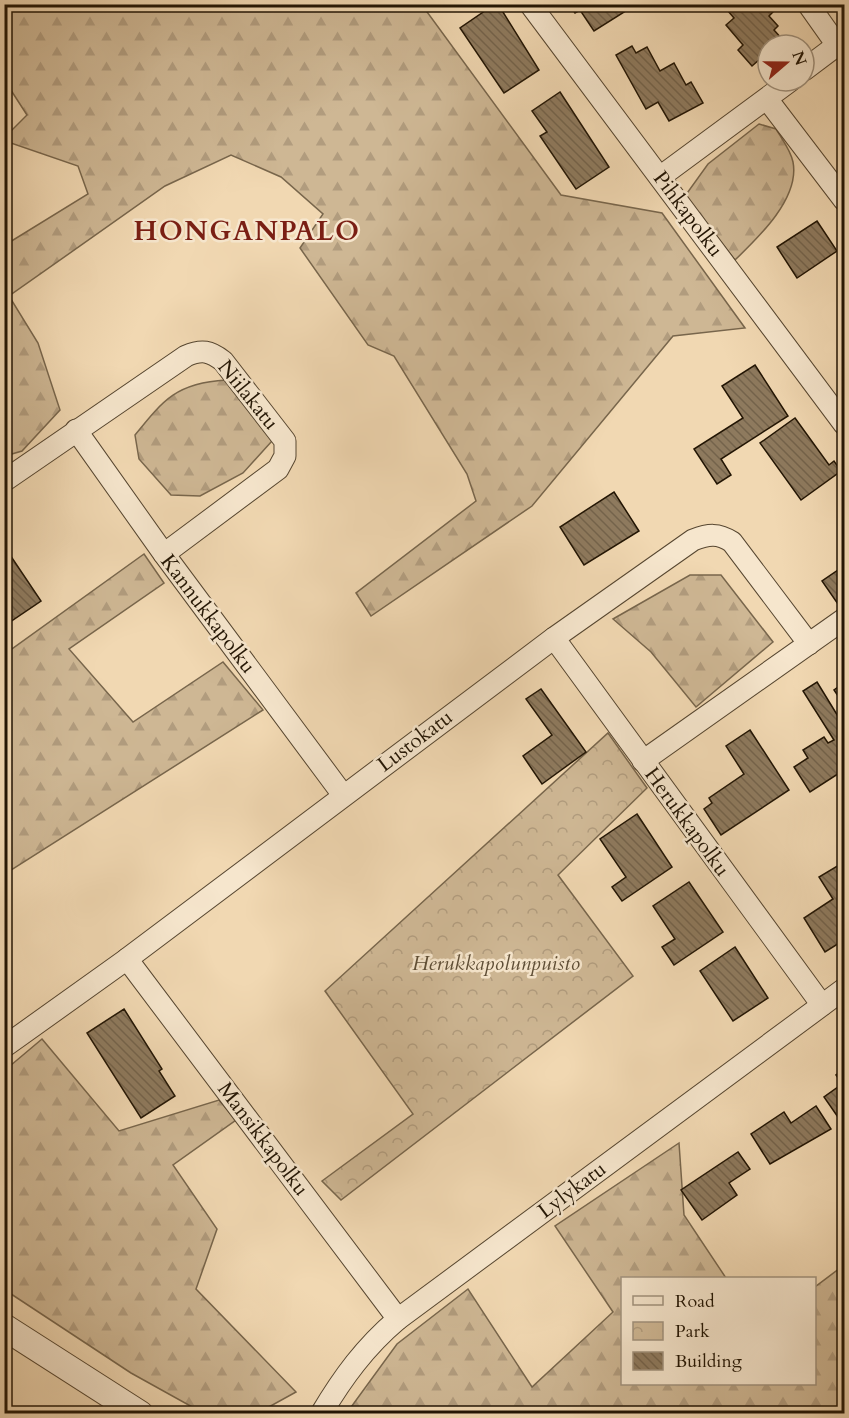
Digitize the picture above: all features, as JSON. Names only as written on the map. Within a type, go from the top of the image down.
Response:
[{"type":"street","name":"Pihkapolku","points":[[530,4],[844,424]]},
{"type":"street","points":[[808,4],[841,43],[816,61]]},
{"type":"street","points":[[660,177],[775,93]]},
{"type":"street","points":[[767,99],[844,200]]},
{"type":"street","name":"Niilakatu","points":[[4,481],[186,356],[199,350],[212,352],[223,361],[285,441],[285,456],[278,469],[164,554]]},
{"type":"street","name":"Kannukkapolku","points":[[76,430],[164,554],[343,795]]},
{"type":"street","name":"Lustokatu","points":[[6,1043],[127,960],[554,638],[693,540],[708,535],[721,535],[732,542],[808,644]]},
{"type":"street","points":[[643,761],[844,619]]},
{"type":"street","name":"Herukkapolku","points":[[554,638],[822,1005]]},
{"type":"street","name":"Mansikkapolku","points":[[127,960],[398,1319]]},
{"type":"street","name":"Lylykatu","points":[[321,1413],[347,1371],[376,1337],[398,1319],[844,989]]},
{"type":"street","points":[[4,1327],[140,1413]]},
{"type":"green space","points":[[5,4],[422,5],[561,195],[662,213],[745,328],[673,336],[532,506],[371,616],[356,593],[476,501],[467,474],[394,356],[368,345],[300,248],[323,214],[281,177],[231,155],[165,186],[9,296],[38,343],[60,410],[22,451],[5,456],[5,245],[88,194],[78,166],[5,141],[5,137],[27,115],[5,81]]},
{"type":"green space","points":[[759,124],[776,129],[792,158],[794,176],[784,203],[776,216],[735,260],[685,196],[708,164]]},
{"type":"green space","points":[[226,380],[272,441],[243,473],[200,496],[171,495],[139,459],[135,435],[173,395],[195,385]]},
{"type":"green space","points":[[144,554],[164,583],[69,649],[133,722],[223,662],[263,710],[5,874],[5,654]]},
{"type":"green space","points":[[690,575],[721,575],[773,642],[696,707],[651,652],[613,619]]},
{"type":"green space","name":"Herukkapolunpuisto","points":[[608,733],[647,788],[558,875],[633,976],[341,1200],[322,1181],[413,1114],[325,991]]},
{"type":"green space","points":[[42,1039],[119,1131],[219,1100],[236,1120],[173,1165],[217,1229],[196,1289],[296,1392],[258,1413],[203,1413],[131,1373],[5,1290],[4,1071]]},
{"type":"green space","points":[[679,1143],[684,1215],[725,1277],[621,1277],[621,1385],[816,1385],[816,1286],[844,1265],[844,1413],[346,1414],[397,1344],[468,1289],[532,1387],[613,1312],[555,1226]]},
{"type":"building","points":[[498,4],[539,70],[504,93],[460,28]]},
{"type":"building","points":[[569,4],[627,4],[629,9],[594,31],[580,10],[575,13]]},
{"type":"building","points":[[722,4],[767,4],[773,12],[769,16],[778,26],[774,30],[777,33],[756,33],[756,62],[752,66],[738,50],[743,45],[726,25],[734,18]]},
{"type":"building","points":[[632,46],[636,53],[647,47],[660,71],[674,63],[686,85],[691,82],[703,103],[669,121],[658,102],[646,109],[616,55]]},
{"type":"building","points":[[560,92],[609,167],[576,189],[540,136],[547,132],[532,111]]},
{"type":"building","points":[[817,221],[837,251],[797,278],[777,247]]},
{"type":"building","points":[[755,365],[788,416],[721,459],[731,475],[717,484],[694,449],[743,418],[722,386]]},
{"type":"building","points":[[795,418],[829,465],[834,461],[841,471],[801,500],[760,443]]},
{"type":"building","points":[[614,492],[639,531],[584,565],[560,527]]},
{"type":"building","points":[[4,546],[41,601],[4,626]]},
{"type":"building","points":[[844,566],[844,604],[840,607],[822,581]]},
{"type":"building","points":[[817,682],[844,726],[844,770],[810,792],[794,767],[808,758],[803,750],[824,737],[828,743],[834,740],[803,691]]},
{"type":"building","points":[[844,683],[844,705],[834,690]]},
{"type":"building","points":[[541,689],[586,752],[542,784],[523,756],[552,735],[526,699]]},
{"type":"building","points":[[750,730],[789,790],[721,835],[704,809],[712,803],[709,798],[744,774],[726,746]]},
{"type":"building","points":[[637,814],[672,867],[622,901],[612,887],[626,877],[600,839]]},
{"type":"building","points":[[844,862],[844,940],[825,952],[804,918],[833,899],[819,877]]},
{"type":"building","points":[[689,882],[723,932],[674,965],[662,947],[675,939],[653,906]]},
{"type":"building","points":[[735,947],[768,998],[733,1021],[700,971]]},
{"type":"building","points":[[124,1009],[162,1069],[159,1071],[175,1096],[141,1118],[87,1033]]},
{"type":"building","points":[[844,1069],[844,1116],[840,1120],[824,1097],[842,1084],[836,1075]]},
{"type":"building","points":[[816,1106],[831,1129],[770,1164],[751,1134],[784,1112],[791,1123]]},
{"type":"building","points":[[738,1152],[750,1169],[729,1183],[737,1195],[702,1220],[681,1190]]},
{"type":"district","name":"HONGANPALO","points":[[247,231]]}]
